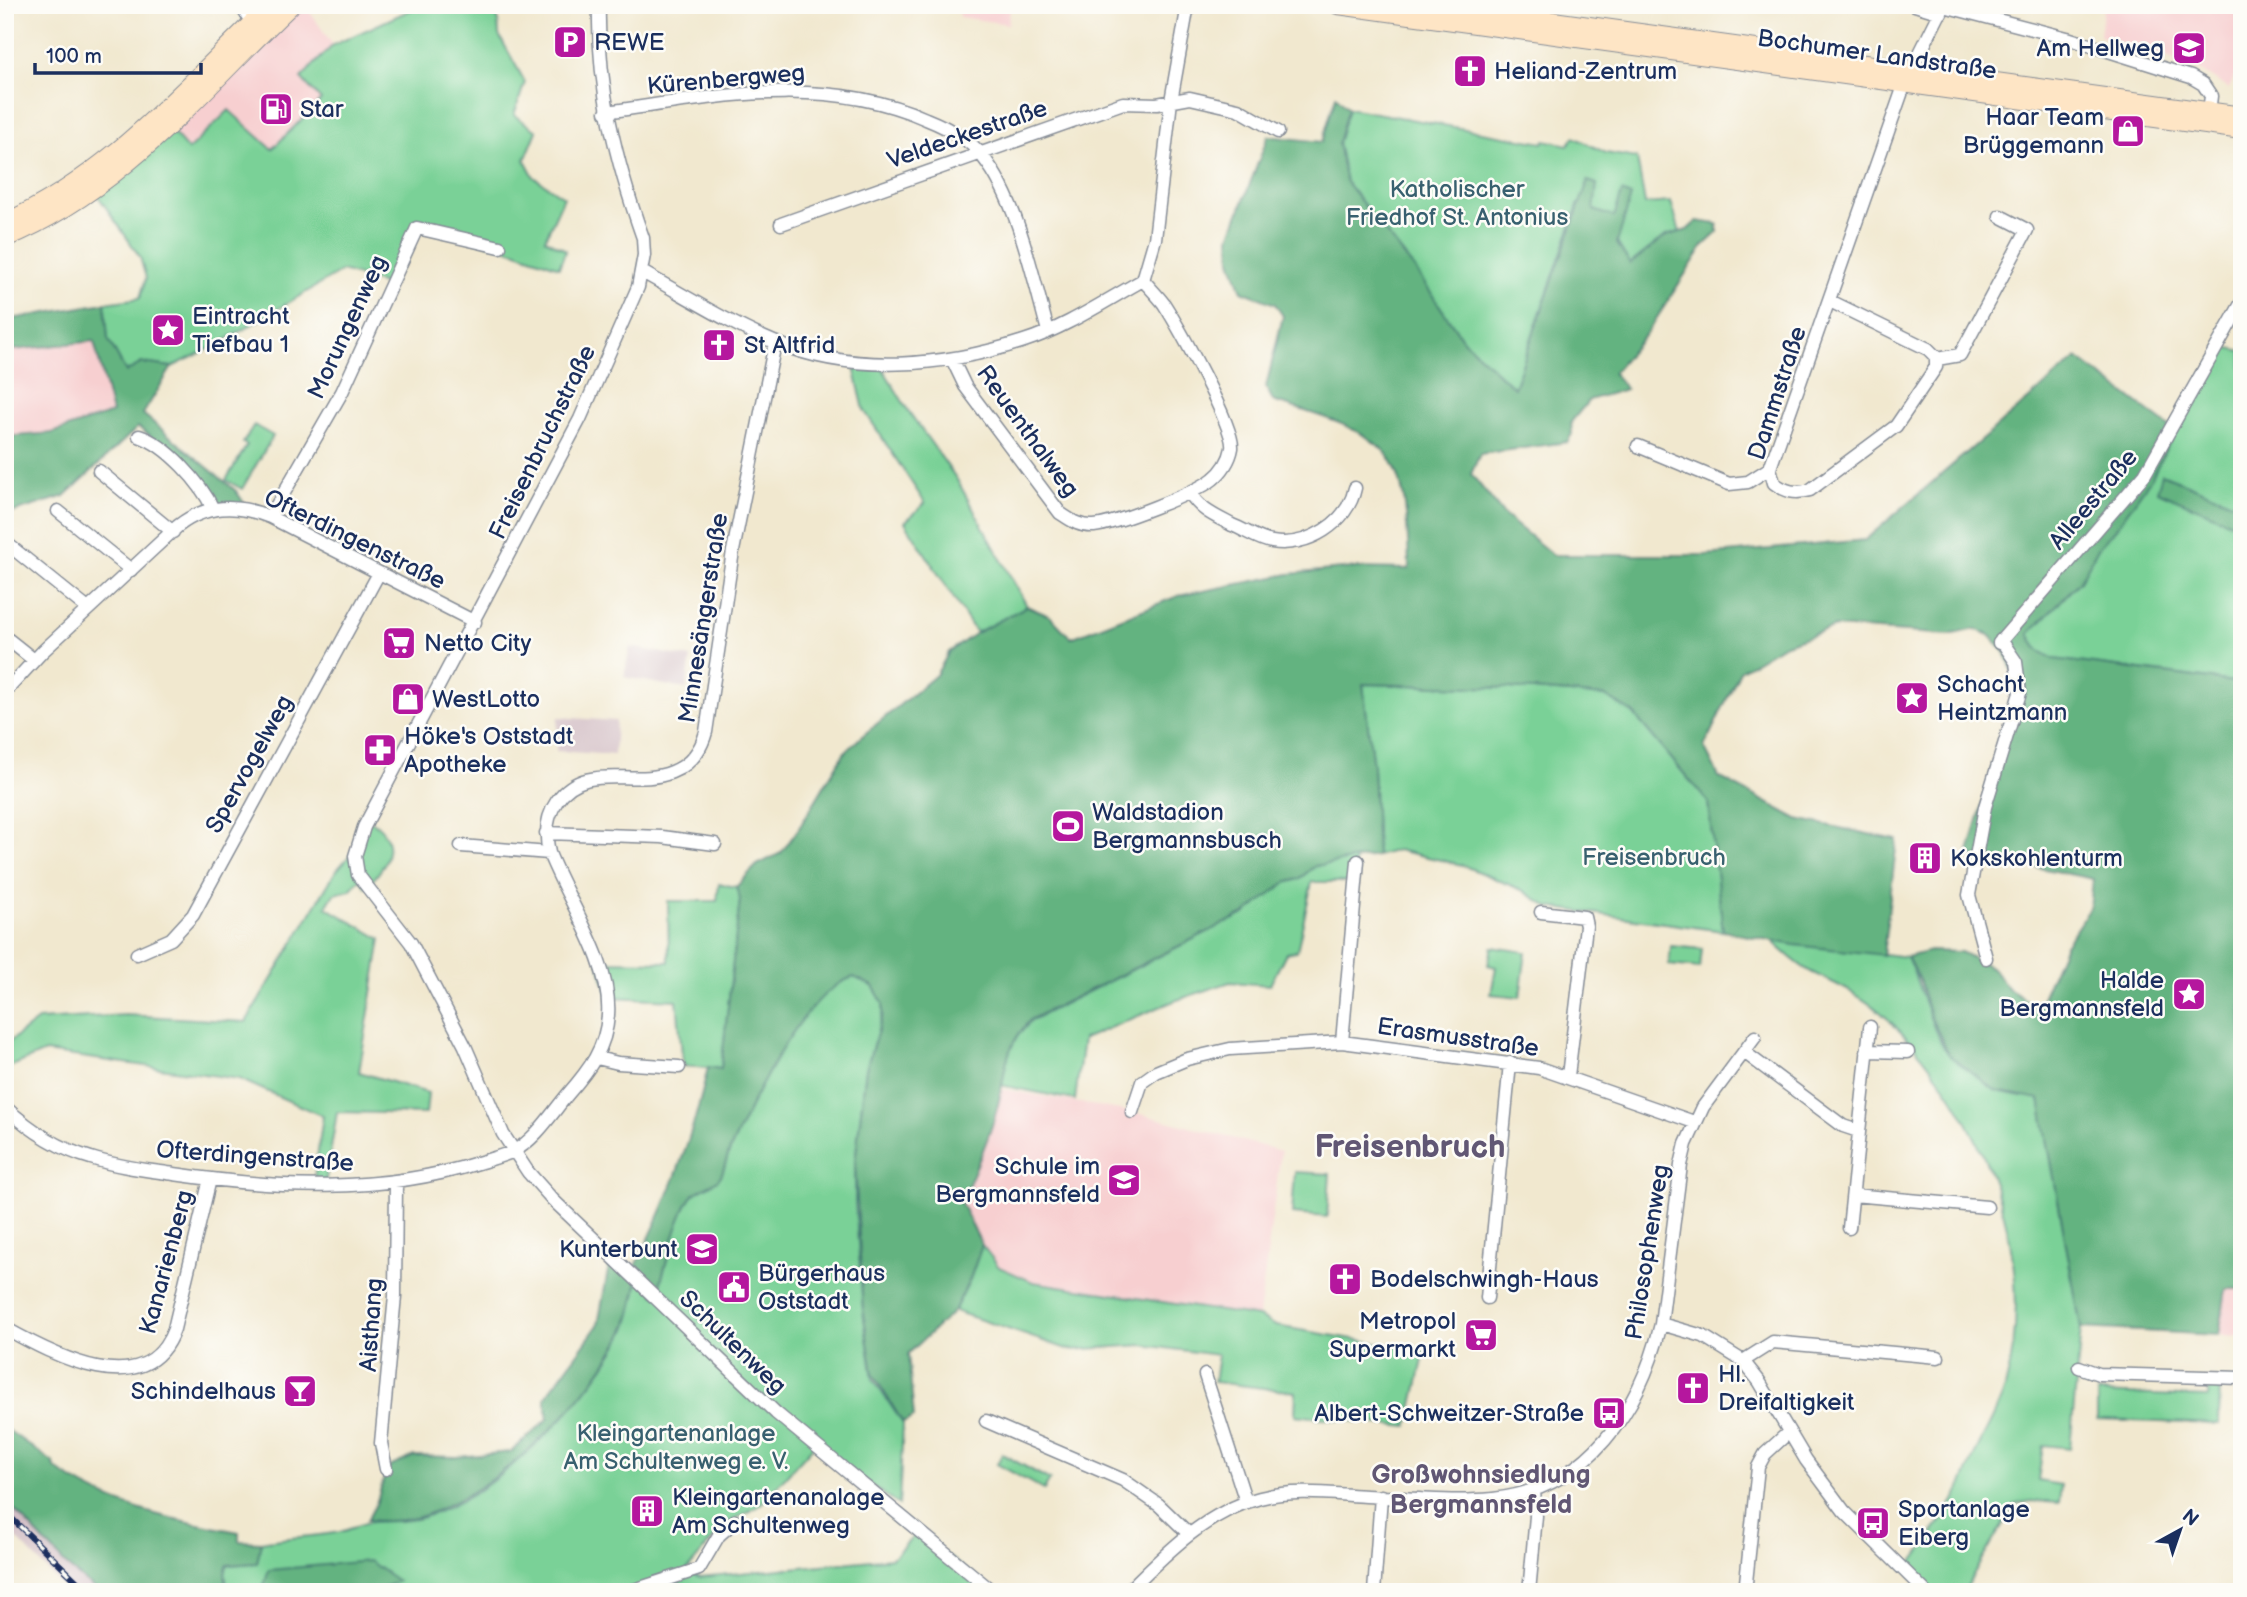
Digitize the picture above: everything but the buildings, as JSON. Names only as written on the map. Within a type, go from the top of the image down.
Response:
[{"type":"main road","points":[[5,238],[83,197],[143,152],[256,29],[271,5]]},
{"type":"main road","points":[[5,223],[74,186],[129,144],[256,29],[291,5]]},
{"type":"main road","name":"Bochumer Landstraße","points":[[1338,5],[2242,116]]},
{"type":"main road","name":"Bochumer Landstraße","points":[[1438,5],[2242,130]]},
{"type":"street","points":[[240,5],[256,29]]},
{"type":"street","name":"Freisenbruchstraße","points":[[357,871],[356,846],[364,827],[475,622],[580,419],[629,310],[642,272],[643,238],[617,161],[606,112],[599,5]]},
{"type":"street","points":[[642,272],[775,343],[862,365],[952,359],[1025,341],[1048,331],[1143,280],[1155,239],[1171,102],[1188,5]]},
{"type":"street","points":[[1915,5],[1943,8],[2067,38],[2196,79],[2211,96],[2209,112]]},
{"type":"street","name":"Dammstraße","points":[[1829,301],[1928,349],[1937,359],[1934,373],[1904,418],[1810,490],[1797,493],[1782,489],[1774,483],[1770,468],[1908,77],[1943,8]]},
{"type":"street","name":"Kürenbergweg","points":[[606,112],[748,93],[808,91],[883,103],[948,128],[981,154],[992,170],[1018,232],[1048,331]]},
{"type":"street","name":"Veldeckestraße","points":[[780,224],[958,159],[981,154],[1115,106],[1190,98],[1238,109],[1278,132]]},
{"type":"street","points":[[1937,359],[1960,355],[2027,230],[2000,216]]},
{"type":"street","name":"Morungenweg","points":[[270,517],[342,392],[417,228],[500,247]]},
{"type":"street","name":"Reuenthalweg","points":[[952,359],[965,386],[1060,513],[1077,525],[1105,524],[1190,493],[1213,479],[1226,464],[1232,447],[1230,428],[1178,328],[1162,302],[1143,280]]},
{"type":"street","name":"Alleestraße","points":[[1986,958],[1969,895],[1984,807],[2021,693],[2016,662],[2000,641],[2146,474],[2242,302]]},
{"type":"street","name":"Minnesängerstraße","points":[[513,1151],[532,1136],[597,1058],[608,1017],[606,981],[549,853],[547,833],[555,804],[578,782],[597,777],[672,772],[688,762],[700,748],[706,732],[733,551],[775,343]]},
{"type":"street","points":[[139,436],[182,467],[204,490],[214,509]]},
{"type":"street","points":[[1638,446],[1729,484],[1748,482],[1770,468]]},
{"type":"street","points":[[99,471],[173,532]]},
{"type":"street","points":[[1190,493],[1197,505],[1210,514],[1270,542],[1290,543],[1308,540],[1326,529],[1352,500],[1354,488]]},
{"type":"street","name":"Ofterdingenstraße","points":[[5,692],[34,660],[173,532],[194,516],[214,509],[248,509],[270,517],[475,622]]},
{"type":"street","points":[[58,511],[131,570]]},
{"type":"street","points":[[5,541],[88,609]]},
{"type":"street","name":"Spervogelweg","points":[[137,954],[170,939],[193,915],[379,573]]},
{"type":"street","points":[[5,636],[34,660]]},
{"type":"street","points":[[547,833],[662,837],[715,844]]},
{"type":"street","points":[[461,846],[549,853]]},
{"type":"street","name":"Erasmusstraße","points":[[1342,1042],[1358,861]]},
{"type":"street","name":"Schultenweg","points":[[357,871],[417,955],[465,1046],[495,1117],[513,1151],[553,1200],[776,1413],[993,1592]]},
{"type":"street","name":"Erasmusstraße","points":[[1541,912],[1584,917],[1586,926],[1568,1076]]},
{"type":"street","points":[[1849,1228],[1870,1027]]},
{"type":"street","name":"Philosophenweg","points":[[1127,1592],[1189,1534],[1246,1502],[1270,1496],[1307,1493],[1472,1500],[1534,1491],[1587,1461],[1611,1434],[1641,1384],[1661,1324],[1681,1165],[1694,1122],[1755,1037]]},
{"type":"street","name":"Erasmusstraße","points":[[1132,1112],[1142,1082],[1156,1072],[1187,1059],[1230,1049],[1342,1042],[1510,1063],[1568,1076],[1694,1122]]},
{"type":"street","points":[[1867,1051],[1908,1052]]},
{"type":"street","points":[[1744,1052],[1843,1126],[1858,1131]]},
{"type":"street","points":[[597,1058],[618,1063],[679,1067]]},
{"type":"street","points":[[1487,1298],[1510,1063]]},
{"type":"street","name":"Ofterdingenstraße","points":[[5,1107],[38,1133],[63,1148],[92,1159],[210,1179],[320,1185],[396,1182],[462,1167],[513,1151]]},
{"type":"street","name":"Kanarienberg","points":[[5,1328],[48,1350],[103,1368],[132,1369],[152,1362],[168,1346],[174,1329],[210,1179]]},
{"type":"street","name":"Aisthang","points":[[386,1469],[381,1443],[395,1296],[396,1182]]},
{"type":"street","points":[[1853,1195],[1987,1207]]},
{"type":"street","points":[[1661,1324],[1703,1336],[1743,1361],[1759,1381],[1789,1432],[1844,1511],[1926,1592]]},
{"type":"street","points":[[1743,1361],[1773,1342],[1938,1357]]},
{"type":"street","points":[[2079,1367],[2099,1374],[2242,1378]]},
{"type":"street","points":[[1205,1375],[1246,1502]]},
{"type":"street","points":[[986,1421],[1124,1480],[1159,1506],[1189,1534]]},
{"type":"street","points":[[1745,1592],[1758,1467],[1765,1454],[1789,1432]]},
{"type":"street","points":[[1529,1592],[1536,1516],[1534,1491]]},
{"type":"street","points":[[1374,1592],[1381,1496]]},
{"type":"street","points":[[628,1592],[699,1569],[719,1535],[735,1521]]},
{"type":"shaded area","points":[[292,5],[305,5],[333,45],[301,78],[322,100],[272,149],[229,110],[188,150],[168,127]]},
{"type":"shaded area","points":[[961,5],[1011,5],[1008,24],[959,17]]},
{"type":"shaded area","name":"Am Hellweg","points":[[2104,5],[2242,5],[2242,59],[2229,89],[2194,66],[2100,36]]},
{"type":"shaded area","points":[[95,341],[112,413],[52,433],[5,437],[5,351]]},
{"type":"shaded area","points":[[630,647],[691,658],[686,689],[624,677]]},
{"type":"shaded area","points":[[558,717],[616,721],[614,755],[556,751]]},
{"type":"shaded area","name":"Schule im Bergmannsfeld","points":[[1001,1089],[1137,1113],[1281,1151],[1259,1317],[1033,1282],[999,1267],[982,1245],[961,1203],[996,1113]]},
{"type":"shaded area","points":[[2226,1289],[2242,1289],[2242,1336],[2219,1335]]},
{"type":"shaded area","points":[[5,1500],[70,1569],[99,1592],[68,1592],[5,1526]]},
{"type":"green space","points":[[421,5],[497,5],[499,35],[525,82],[514,115],[537,131],[525,160],[534,177],[564,197],[545,239],[566,250],[559,267],[500,246],[417,228],[390,286],[342,271],[217,345],[172,367],[142,363],[126,372],[108,339],[105,303],[140,298],[146,278],[140,257],[94,190],[168,127],[188,150],[229,110],[272,149],[321,100],[301,78],[333,45]]},
{"type":"green space","points":[[1336,96],[1348,108],[1338,143],[1346,182],[1416,271],[1463,340],[1514,388],[1588,181],[1597,184],[1594,210],[1614,217],[1622,192],[1631,196],[1617,243],[1630,264],[1666,236],[1687,230],[1697,221],[1718,224],[1718,232],[1704,245],[1649,330],[1613,373],[1626,389],[1589,400],[1571,422],[1572,434],[1567,442],[1480,454],[1471,474],[1504,515],[1553,555],[1706,555],[1865,540],[2077,358],[2175,431],[2152,477],[2114,531],[2098,548],[2080,581],[2029,634],[2038,650],[2054,659],[2242,683],[2242,1289],[2226,1289],[2219,1335],[2081,1328],[2040,1099],[1996,1091],[1950,1056],[1930,1016],[1920,982],[1907,957],[1930,951],[1961,952],[1991,967],[2010,990],[2038,1007],[2064,947],[2090,908],[2093,879],[1987,857],[1968,856],[1997,751],[2011,719],[2016,681],[2005,652],[1990,635],[1975,629],[1949,635],[1835,627],[1783,645],[1740,671],[1704,747],[1719,777],[1797,819],[1897,840],[1883,955],[1794,945],[1723,931],[1708,802],[1633,713],[1605,696],[1509,688],[1363,684],[1373,767],[1377,856],[1315,866],[1299,879],[1285,883],[1246,913],[1031,1019],[1021,1031],[1009,1053],[1000,1098],[985,1147],[961,1203],[982,1245],[970,1279],[954,1311],[908,1354],[914,1417],[903,1423],[873,1374],[863,1311],[855,1163],[866,1069],[883,1014],[883,1003],[873,986],[854,977],[835,987],[815,1004],[797,1026],[750,1107],[720,1177],[693,1195],[688,1202],[672,1243],[657,1296],[638,1280],[623,1334],[603,1367],[561,1419],[510,1466],[454,1502],[412,1519],[367,1520],[376,1504],[387,1468],[414,1456],[457,1457],[511,1452],[548,1419],[545,1398],[598,1325],[611,1254],[632,1274],[677,1173],[708,1067],[721,1069],[740,899],[736,887],[757,865],[781,853],[844,753],[936,675],[949,652],[976,633],[1027,606],[1050,616],[1071,638],[1178,596],[1289,574],[1353,568],[1409,569],[1403,492],[1393,464],[1386,453],[1362,434],[1333,421],[1273,401],[1266,387],[1283,316],[1275,304],[1242,291],[1231,260],[1230,237],[1268,136],[1322,142]]},
{"type":"green space","name":"Katholischer Friedhof St. Antonius","points":[[1348,108],[1543,143],[1545,140],[1568,145],[1574,137],[1606,153],[1637,158],[1645,204],[1671,202],[1680,232],[1666,236],[1630,264],[1617,243],[1578,205],[1514,388],[1463,340],[1416,271],[1346,182],[1338,143]]},
{"type":"green space","points":[[105,303],[108,339],[126,372],[142,363],[172,367],[143,414],[236,491],[248,509],[217,508],[213,496],[195,474],[138,427],[65,496],[5,515],[5,437],[52,433],[112,413],[94,341],[5,351],[5,320]]},
{"type":"green space","points":[[2222,346],[2242,351],[2242,683],[2054,659],[2038,650],[2029,634],[2080,581],[2098,547],[2114,531],[2175,431]]},
{"type":"green space","points":[[853,363],[880,364],[909,412],[956,478],[1027,606],[976,633],[905,522],[925,503],[864,410]]},
{"type":"green space","points":[[254,425],[273,436],[242,489],[226,480],[247,445],[243,443]]},
{"type":"green space","points":[[2162,474],[2242,506],[2242,527],[2157,491]]},
{"type":"green space","points":[[1363,684],[1509,688],[1605,696],[1633,713],[1708,802],[1723,931],[1548,907],[1522,890],[1462,865],[1397,850],[1377,856],[1373,767]]},
{"type":"green space","points":[[368,819],[378,826],[388,843],[388,852],[381,870],[366,887],[360,879],[350,890],[334,894],[326,907],[381,939],[359,1072],[428,1093],[426,1114],[337,1112],[325,1185],[313,1185],[323,1116],[239,1079],[45,1052],[5,1069],[5,1045],[38,1020],[126,1015],[246,1022],[336,871],[349,856],[355,854]]},
{"type":"green space","points":[[1356,857],[1351,882],[1312,882],[1297,951],[1286,953],[1270,985],[1230,982],[1174,1001],[1083,1039],[1075,1100],[1000,1085],[1012,1042],[1032,1020],[1246,913],[1285,883],[1299,879],[1315,866]]},
{"type":"green space","points":[[719,884],[736,887],[740,899],[721,1069],[683,1066],[677,1000],[609,997],[598,961],[669,962],[668,901],[717,901]]},
{"type":"green space","points":[[1771,940],[1907,957],[1933,1025],[1951,1056],[1981,1073],[2040,1099],[2081,1328],[2070,1448],[2043,1445],[2038,1481],[2061,1485],[2059,1503],[2031,1501],[2014,1505],[1963,1592],[1928,1592],[1907,1570],[1957,1495],[2005,1388],[2014,1338],[2015,1287],[2009,1238],[1996,1189],[1977,1142],[1953,1098],[1923,1057],[1889,1020],[1871,1005],[1802,966]]},
{"type":"green space","points":[[1671,946],[1702,949],[1700,968],[1669,965]]},
{"type":"green space","points":[[1492,947],[1526,952],[1520,997],[1491,994],[1496,967],[1488,965]]},
{"type":"green space","name":"Kleingartenanlage Am Schultenweg e. V.","points":[[854,977],[873,986],[883,1003],[883,1013],[866,1069],[855,1161],[855,1202],[863,1311],[873,1379],[903,1424],[899,1505],[814,1445],[759,1506],[726,1524],[686,1571],[700,1577],[892,1558],[918,1532],[993,1592],[375,1592],[397,1581],[228,1592],[225,1574],[227,1565],[257,1563],[261,1542],[340,1532],[373,1522],[424,1517],[452,1506],[480,1489],[535,1445],[584,1393],[620,1341],[629,1319],[638,1280],[657,1296],[672,1243],[688,1202],[693,1195],[720,1177],[764,1079],[797,1026],[815,1003],[835,986]]},
{"type":"green space","points":[[1295,1172],[1330,1174],[1327,1217],[1292,1214]]},
{"type":"green space","points":[[982,1245],[999,1267],[1033,1282],[1259,1317],[1276,1326],[1425,1351],[1408,1427],[1295,1415],[1296,1392],[1214,1382],[1218,1355],[1143,1345],[1070,1350],[954,1311],[970,1279]]},
{"type":"green space","points":[[2209,1383],[2220,1384],[2219,1424],[2097,1420],[2097,1393],[2208,1397]]},
{"type":"green space","points":[[5,1428],[54,1463],[55,1468],[97,1493],[143,1511],[239,1532],[239,1541],[261,1542],[257,1563],[227,1565],[225,1574],[228,1592],[99,1592],[70,1569],[5,1500]]},
{"type":"green space","points":[[1002,1454],[1050,1480],[1044,1490],[997,1464]]},
{"type":"green space","points":[[369,1561],[398,1581],[375,1592],[267,1592],[263,1588],[269,1570]]},
{"type":"railway","points":[[5,1512],[88,1592]]},
{"type":"place","name":"REWE","points":[[570,42]]},
{"type":"place","name":"Am Hellweg","points":[[2189,48]]},
{"type":"place","name":"Heliand-Zentrum","points":[[1470,71]]},
{"type":"place","name":"Star","points":[[276,109]]},
{"type":"place","name":"Haar Team Brüggemann","points":[[2128,131]]},
{"type":"place","name":"Eintracht Tiefbau 1","points":[[168,330]]},
{"type":"place","name":"St Altfrid","points":[[719,345]]},
{"type":"place","name":"Netto City","points":[[399,643]]},
{"type":"place","name":"Schacht Heintzmann","points":[[1912,698]]},
{"type":"place","name":"WestLotto","points":[[408,699]]},
{"type":"place","name":"Höke's Oststadt Apotheke","points":[[380,750]]},
{"type":"place","name":"Waldstadion Bergmannsbusch","points":[[1068,826]]},
{"type":"place","name":"Kokskohlenturm","points":[[1925,858]]},
{"type":"place","name":"Halde Bergmannsfeld","points":[[2189,994]]},
{"type":"place","name":"Schule im Bergmannsfeld","points":[[1124,1180]]},
{"type":"place","name":"Kunterbunt","points":[[702,1249]]},
{"type":"place","name":"Bodelschwingh-Haus","points":[[1345,1279]]},
{"type":"place","name":"Bürgerhaus Oststadt","points":[[734,1287]]},
{"type":"place","name":"Metropol Supermarkt","points":[[1481,1335]]},
{"type":"place","name":"Hl. Dreifaltigkeit","points":[[1693,1388]]},
{"type":"place","name":"Schindelhaus","points":[[300,1391]]},
{"type":"place","name":"Albert-Schweitzer-Straße","points":[[1609,1413]]},
{"type":"place","name":"Kleingartenanalage Am Schultenweg","points":[[647,1511]]},
{"type":"place","name":"Sportanlage Eiberg","points":[[1873,1523]]},
{"type":"district","name":"Freisenbruch","points":[[1410,1146]]},
{"type":"district","name":"Großwohnsiedlung Bergmannsfeld","points":[[1481,1489]]}]
